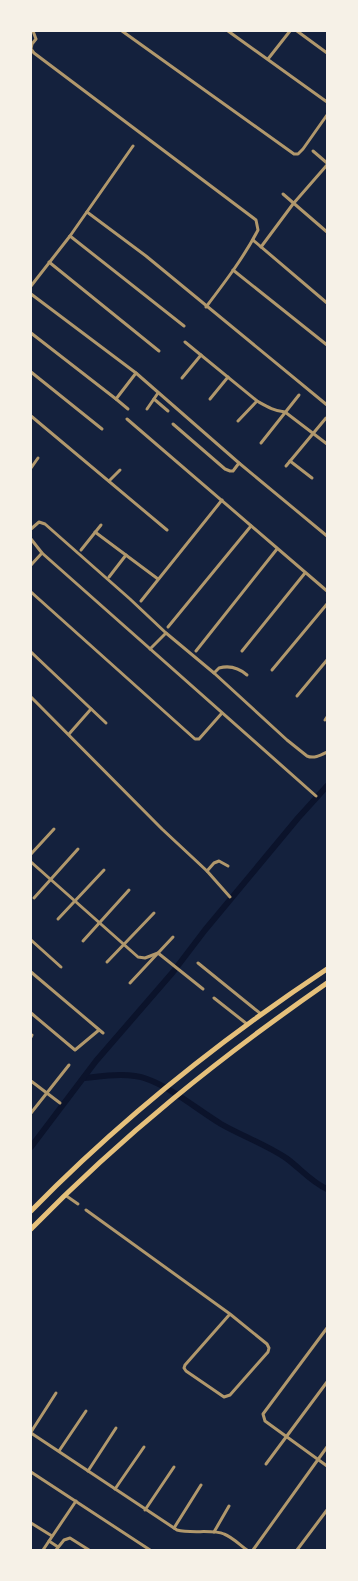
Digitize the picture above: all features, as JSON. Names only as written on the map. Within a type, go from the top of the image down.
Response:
[{"type":"main road","points":[[31,1211],[83,1160],[158,1093],[247,1024],[327,969]]},
{"type":"main road","points":[[31,1229],[124,1139],[167,1102],[249,1038],[327,983]]},
{"type":"street","points":[[33,31],[36,39],[31,48],[34,53],[256,220],[258,230],[253,240],[206,307]]},
{"type":"street","points":[[122,31],[294,154],[298,154],[327,115]]},
{"type":"street","points":[[228,31],[327,102]]},
{"type":"street","points":[[268,59],[290,31]]},
{"type":"street","points":[[297,31],[327,53]]},
{"type":"street","points":[[31,286],[70,236],[133,146]]},
{"type":"street","points":[[261,247],[327,164],[313,151]]},
{"type":"street","points":[[283,194],[327,232]]},
{"type":"street","points":[[87,212],[146,256],[206,307],[327,405]]},
{"type":"street","points":[[70,236],[184,326]]},
{"type":"street","points":[[253,240],[327,303]]},
{"type":"street","points":[[49,262],[159,351]]},
{"type":"street","points":[[233,270],[327,345]]},
{"type":"street","points":[[31,294],[136,373],[238,463],[327,536]]},
{"type":"street","points":[[31,333],[128,409]]},
{"type":"street","points":[[185,342],[257,401],[277,411],[285,412],[327,444]]},
{"type":"street","points":[[182,378],[201,355]]},
{"type":"street","points":[[31,372],[102,429]]},
{"type":"street","points":[[116,399],[136,373]]},
{"type":"street","points":[[210,399],[228,377]]},
{"type":"street","points":[[147,409],[158,393]]},
{"type":"street","points":[[261,442],[299,395]]},
{"type":"street","points":[[154,399],[168,411]]},
{"type":"street","points":[[238,422],[257,401]]},
{"type":"street","points":[[31,416],[167,530]]},
{"type":"street","points":[[286,466],[326,418]]},
{"type":"street","points":[[127,419],[327,591]]},
{"type":"street","points":[[174,424],[225,469],[230,472],[233,471],[238,463]]},
{"type":"street","points":[[31,468],[38,458]]},
{"type":"street","points":[[290,461],[312,478]]},
{"type":"street","points":[[109,481],[120,470]]},
{"type":"street","points":[[141,601],[222,500]]},
{"type":"street","points":[[31,529],[39,522],[45,524],[166,633],[214,673],[287,740],[308,756],[312,758],[327,752]]},
{"type":"street","points":[[80,550],[100,525]]},
{"type":"street","points":[[168,627],[251,526]]},
{"type":"street","points":[[95,532],[158,579]]},
{"type":"street","points":[[31,539],[42,553],[316,796]]},
{"type":"street","points":[[196,651],[277,548]]},
{"type":"street","points":[[31,565],[42,553]]},
{"type":"street","points":[[109,577],[126,555]]},
{"type":"street","points":[[242,651],[305,573]]},
{"type":"street","points":[[31,592],[194,739],[199,739],[222,713]]},
{"type":"street","points":[[272,670],[327,604]]},
{"type":"street","points":[[150,649],[166,633]]},
{"type":"street","points":[[31,652],[106,723]]},
{"type":"street","points":[[297,696],[327,660]]},
{"type":"street","points":[[214,673],[219,668],[234,667],[240,669],[247,675]]},
{"type":"street","points":[[31,696],[162,829],[207,871],[230,897]]},
{"type":"street","points":[[69,734],[91,709]]},
{"type":"street","points":[[31,854],[54,829]]},
{"type":"street","points":[[34,898],[78,849]]},
{"type":"street","points":[[207,871],[214,863],[219,861],[228,866]]},
{"type":"street","points":[[31,862],[138,957],[145,958],[158,953]]},
{"type":"street","points":[[58,919],[74,900],[104,870]]},
{"type":"street","points":[[83,941],[129,890]]},
{"type":"street","points":[[107,962],[154,913]]},
{"type":"street","points":[[130,984],[173,937]]},
{"type":"street","points":[[31,940],[61,967]]},
{"type":"street","points":[[158,953],[203,988]]},
{"type":"street","points":[[198,963],[261,1014]]},
{"type":"street","points":[[31,972],[103,1033]]},
{"type":"street","points":[[214,998],[247,1024]]},
{"type":"street","points":[[31,1013],[75,1050],[100,1030]]},
{"type":"street","points":[[31,1113],[69,1066]]},
{"type":"street","points":[[31,1081],[60,1103]]},
{"type":"street","points":[[65,1195],[78,1204]]},
{"type":"street","points":[[86,1210],[230,1314],[266,1343],[269,1349],[268,1352],[230,1395],[224,1397],[197,1379],[184,1368],[230,1314]]},
{"type":"street","points":[[327,1328],[263,1414],[265,1421],[327,1466]]},
{"type":"street","points":[[266,1464],[327,1382]]},
{"type":"street","points":[[56,1393],[31,1432],[115,1490],[174,1528],[186,1532],[214,1532],[223,1534],[247,1550]]},
{"type":"street","points":[[59,1452],[86,1411]]},
{"type":"street","points":[[88,1471],[116,1428]]},
{"type":"street","points":[[115,1490],[144,1447]]},
{"type":"street","points":[[253,1550],[327,1447]]},
{"type":"street","points":[[146,1510],[174,1467]]},
{"type":"street","points":[[31,1472],[150,1550]]},
{"type":"street","points":[[174,1528],[201,1485]]},
{"type":"street","points":[[49,1550],[44,1548],[76,1501]]},
{"type":"street","points":[[214,1532],[229,1506]]},
{"type":"street","points":[[297,1550],[327,1510]]},
{"type":"street","points":[[31,1522],[52,1536]]},
{"type":"street","points":[[49,1541],[57,1548],[64,1540],[70,1538],[89,1550]]},
{"type":"waterway","points":[[31,1147],[96,1061],[173,972],[205,930],[298,818],[327,786]]},
{"type":"waterway","points":[[84,1078],[116,1075],[132,1076],[147,1079],[156,1083],[221,1124],[278,1153],[316,1183],[327,1189]]}]
